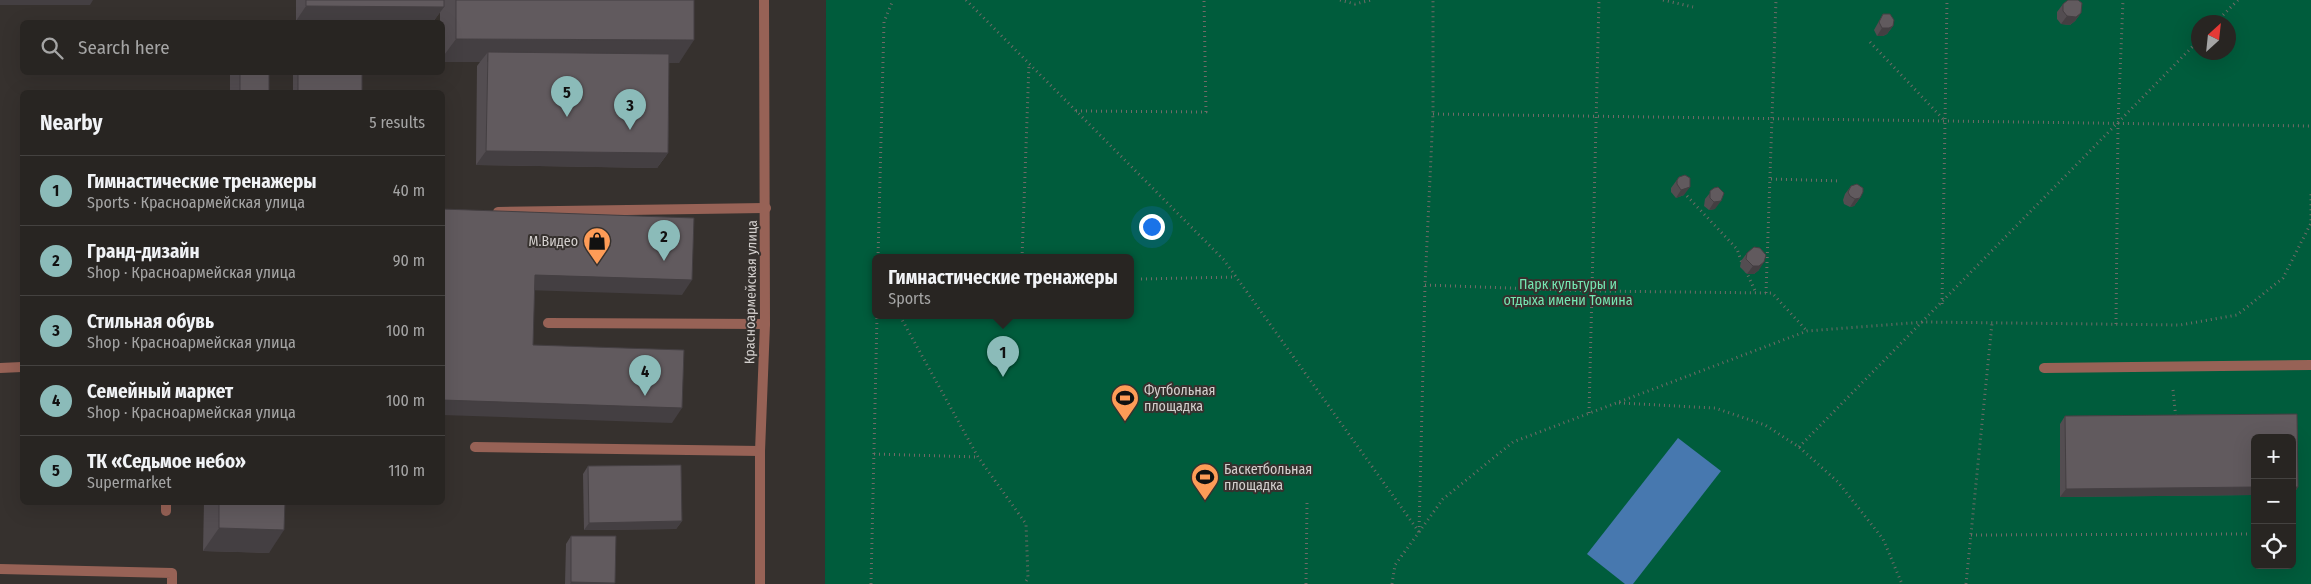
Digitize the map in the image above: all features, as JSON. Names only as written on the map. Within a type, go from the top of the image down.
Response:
[{"type":"street","name":"Красноармейская улица","points":[[760,584],[760,451],[765,324],[766,208],[764,0]]},
{"type":"street","points":[[492,212],[766,208]]},
{"type":"street","points":[[548,323],[765,324]]},
{"type":"street","points":[[2044,368],[2311,365]]},
{"type":"street","points":[[0,368],[20,367]]},
{"type":"street","points":[[475,448],[760,451]]},
{"type":"street","points":[[0,569],[172,573],[172,584]]},
{"type":"path","points":[[878,254],[884,22],[893,0]]},
{"type":"path","points":[[966,0],[1224,260],[1419,532]]},
{"type":"path","points":[[1076,111],[1206,112],[1204,0]]},
{"type":"path","points":[[1340,0],[1355,4],[1371,0]]},
{"type":"path","points":[[1419,532],[1425,285],[1433,114],[1433,0]]},
{"type":"path","points":[[1589,413],[1599,0]]},
{"type":"path","points":[[1663,0],[1693,7]]},
{"type":"path","points":[[1766,293],[1776,0]]},
{"type":"path","points":[[1942,304],[1947,0]]},
{"type":"path","points":[[2116,324],[2118,123],[2123,0]]},
{"type":"path","points":[[2223,15],[2238,0]]},
{"type":"path","points":[[1870,42],[1945,121]]},
{"type":"path","points":[[1799,447],[1942,304],[2191,48]]},
{"type":"path","points":[[1022,254],[1030,64]]},
{"type":"path","points":[[1433,114],[2311,126]]},
{"type":"path","points":[[1770,179],[1841,181]]},
{"type":"path","points":[[1392,584],[1396,565],[1443,499],[1513,442],[1807,331],[1924,322],[2180,325],[2237,315],[2283,278],[2311,223],[2311,192]]},
{"type":"path","points":[[1687,196],[1737,249],[1756,293]]},
{"type":"path","points":[[1141,279],[1235,277]]},
{"type":"path","points":[[1425,285],[1592,291],[1772,293],[1807,331]]},
{"type":"path","points":[[871,584],[877,319]]},
{"type":"path","points":[[902,319],[978,457],[1026,524],[1028,578],[1024,584]]},
{"type":"path","points":[[1966,584],[1992,323]]},
{"type":"path","points":[[2171,367],[2176,423]]},
{"type":"path","points":[[1616,403],[1715,408],[1765,426],[1799,447],[1838,482],[1883,539],[1902,584]]},
{"type":"path","points":[[874,454],[978,457]]},
{"type":"path","points":[[1306,584],[1307,502]]},
{"type":"path","points":[[1971,534],[2251,534]]},
{"type":"green space","name":"Парк культуры и отдыха имени Томина","points":[[826,0],[2311,0],[2311,584],[825,584]]},
{"type":"water","points":[[1678,438],[1721,471],[1633,584],[1625,584],[1587,554]]},
{"type":"building","points":[[306,0],[444,0],[444,7],[306,6]]},
{"type":"building","points":[[456,0],[694,0],[694,40],[456,39]]},
{"type":"building","points":[[2068,0],[2078,0],[2082,3],[2081,13],[2076,17],[2067,16],[2063,11],[2063,4]]},
{"type":"building","points":[[1883,14],[1890,14],[1894,20],[1893,26],[1882,28],[1879,22]]},
{"type":"building","points":[[488,52],[669,54],[668,153],[486,151]]},
{"type":"building","points":[[240,75],[269,75],[269,90],[240,90]]},
{"type":"building","points":[[298,75],[362,75],[362,90],[298,90]]},
{"type":"building","points":[[1685,175],[1690,178],[1690,187],[1681,190],[1677,180]]},
{"type":"building","points":[[1857,184],[1863,188],[1863,192],[1860,198],[1855,199],[1848,192],[1851,186]]},
{"type":"building","points":[[1718,187],[1724,193],[1721,201],[1714,202],[1710,198],[1710,191]]},
{"type":"building","points":[[445,209],[694,218],[692,280],[535,275],[533,345],[684,350],[682,408],[445,400]]},
{"type":"building","points":[[1754,247],[1760,248],[1766,255],[1764,262],[1759,266],[1753,266],[1746,259],[1747,253]]},
{"type":"building","points":[[2297,414],[2298,487],[2296,487],[2296,434],[2251,434],[2251,487],[2066,489],[2065,416]]},
{"type":"building","points":[[681,465],[682,521],[589,523],[588,466]]},
{"type":"building","points":[[219,505],[285,505],[284,530],[219,528]]},
{"type":"building","points":[[571,536],[616,536],[615,583],[571,582]]},
{"type":"place","name":"ТК «Седьмое небо»","points":[[567,117]]},
{"type":"place","name":"Стильная обувь","points":[[630,130]]},
{"type":"place","name":"Гранд-дизайн","points":[[664,261]]},
{"type":"place","name":"М.Видео","points":[[597,265]]},
{"type":"place","name":"Гимнастические тренажеры","points":[[1003,377]]},
{"type":"place","name":"Семейный маркет","points":[[645,396]]},
{"type":"place","name":"Футбольная площадка","points":[[1125,422]]},
{"type":"place","name":"Баскетбольная площадка","points":[[1205,501]]}]
